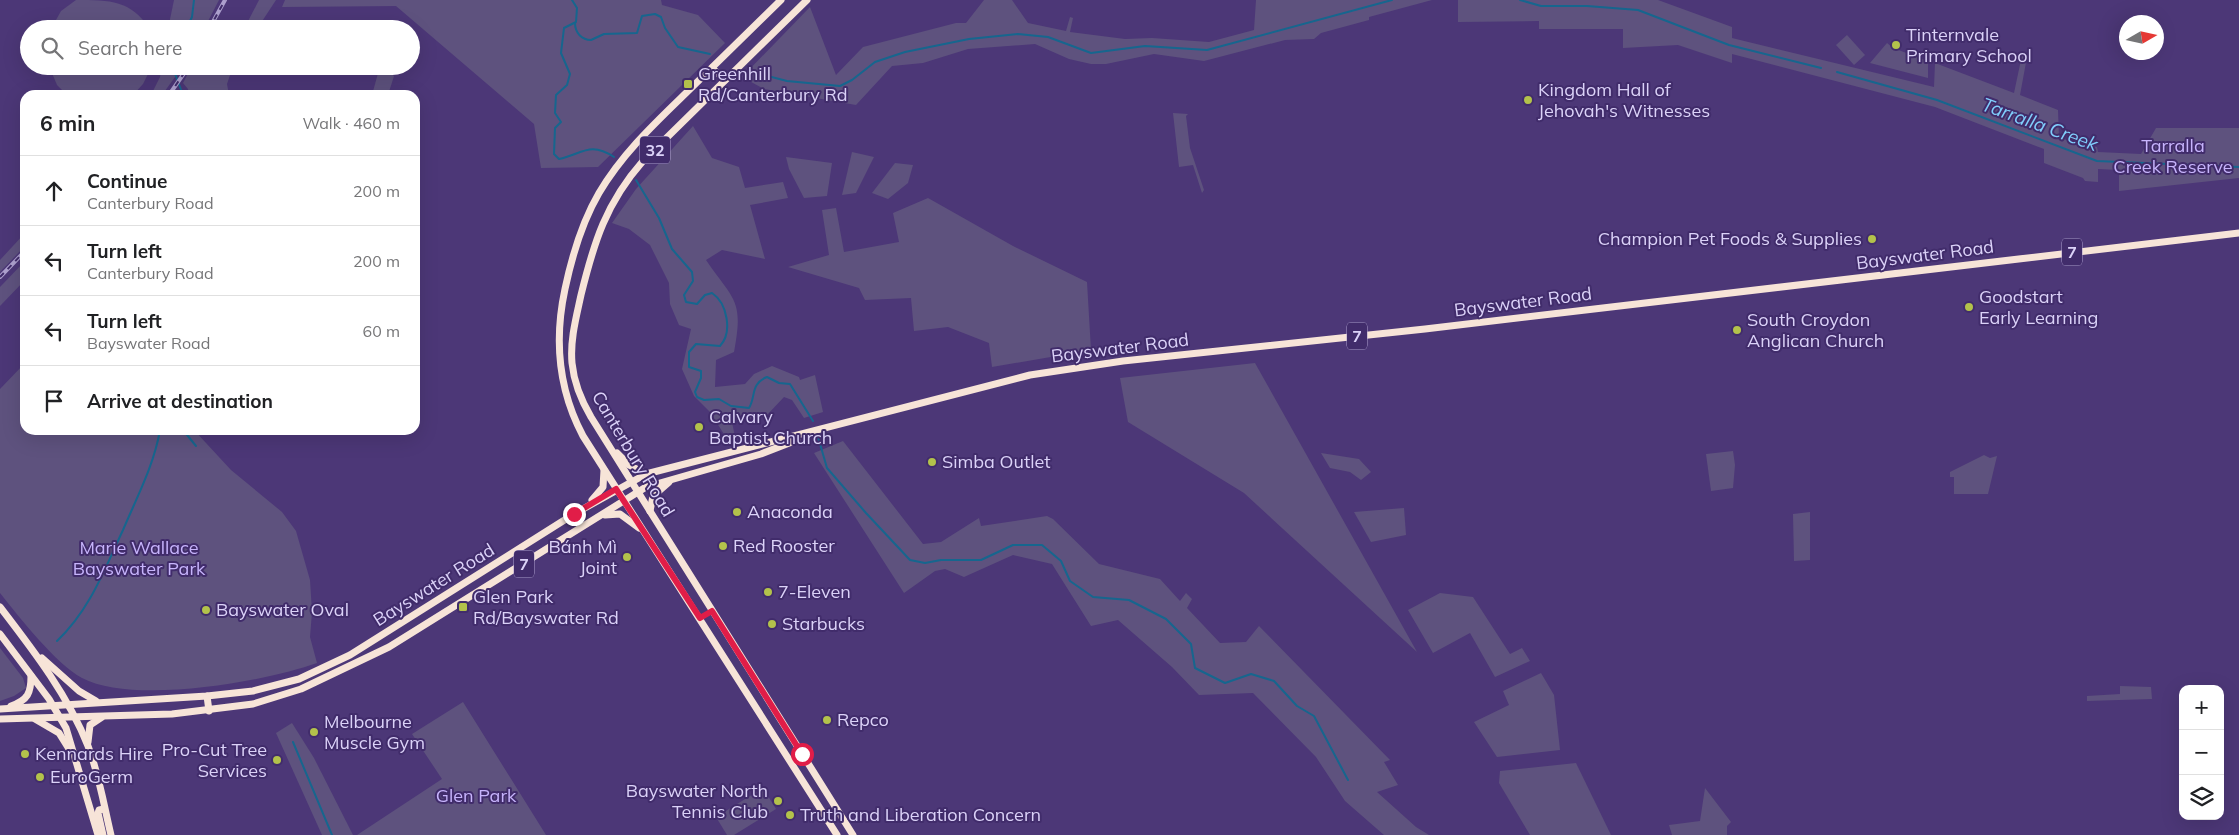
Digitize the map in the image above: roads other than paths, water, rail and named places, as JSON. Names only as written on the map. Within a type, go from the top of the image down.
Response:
[{"type":"main road","name":"Canterbury Road","points":[[781,0],[637,142],[598,194],[582,228],[573,256],[560,311],[558,339],[560,371],[570,408],[582,436],[837,835]]},
{"type":"main road","name":"Canterbury Road","points":[[807,0],[643,161],[614,199],[595,242],[572,342],[572,364],[579,395],[604,438],[853,835]]},
{"type":"main road","points":[[712,68],[725,80]]},
{"type":"main road","name":"Bayswater Road","points":[[53,706],[208,696],[253,691],[299,679],[350,655],[574,514],[646,474],[1030,376],[1083,366],[1425,329],[2239,233]]},
{"type":"main road","points":[[558,339],[572,342]]},
{"type":"main road","name":"Bayswater Road","points":[[61,718],[209,711],[253,704],[301,689],[359,663],[423,627],[638,492],[678,477],[764,453],[816,432]]},
{"type":"main road","points":[[604,438],[628,465],[646,474]]},
{"type":"main road","points":[[763,444],[764,453]]},
{"type":"main road","points":[[574,514],[601,490],[604,482],[604,470]]},
{"type":"main road","points":[[650,513],[655,493],[678,477]]},
{"type":"main road","points":[[599,516],[620,514],[645,533]]},
{"type":"main road","points":[[446,596],[453,608]]},
{"type":"main road","points":[[0,607],[34,651],[75,718],[88,747],[111,835]]},
{"type":"main road","points":[[700,618],[710,608]]},
{"type":"main road","points":[[416,614],[423,627]]},
{"type":"main road","points":[[0,634],[31,674],[61,718],[80,771],[98,835]]},
{"type":"main road","points":[[34,651],[84,695],[100,702]]},
{"type":"main road","points":[[0,709],[22,702],[28,697],[31,690],[31,674]]},
{"type":"main road","points":[[208,696],[209,711]]},
{"type":"main road","name":"7","points":[[0,709],[53,706]]},
{"type":"main road","points":[[88,747],[90,725],[105,716]]},
{"type":"main road","name":"7","points":[[0,720],[61,718]]},
{"type":"main road","points":[[35,719],[59,733],[66,741],[80,771]]},
{"type":"main road","points":[[86,791],[101,793]]},
{"type":"main road","points":[[103,835],[98,813],[99,810],[104,809]]},
{"type":"waterway","points":[[190,20],[194,0]]},
{"type":"waterway","points":[[572,0],[577,8],[576,22],[564,28],[561,53],[570,74],[567,85],[556,95],[555,113],[561,122],[555,128],[554,154],[559,159],[592,149],[606,152],[614,157]]},
{"type":"waterway","name":"Tarralla Creek","points":[[756,73],[787,81],[840,86],[852,80],[875,62],[905,52],[969,39],[1018,34],[1048,37],[1091,53],[1145,46],[1207,50],[1392,0]]},
{"type":"waterway","name":"Tarralla Creek","points":[[1520,0],[1541,6],[1587,6],[1638,10],[1729,45],[1821,68]]},
{"type":"waterway","points":[[575,23],[576,30],[580,35],[585,39],[591,40],[604,34],[637,33],[642,16],[655,14],[661,17],[665,28],[678,47],[710,54]]},
{"type":"waterway","name":"Tarralla Creek","points":[[1837,72],[1937,100],[2097,161],[2239,167]]},
{"type":"waterway","points":[[176,75],[181,90]]},
{"type":"waterway","points":[[636,180],[659,218],[672,249],[692,272],[693,281],[684,295],[686,302],[697,304],[705,295],[712,293],[725,310],[727,326],[724,340],[720,346],[696,344],[689,352],[689,367],[701,371],[701,378],[695,392],[697,397],[704,400],[719,399],[731,406],[749,408],[758,383],[767,377],[779,383],[790,384],[813,421]]},
{"type":"waterway","points":[[57,641],[79,616],[102,575],[144,481],[154,456],[159,435]]},
{"type":"waterway","points":[[187,435],[196,446]]},
{"type":"waterway","points":[[818,437],[827,468],[910,560],[925,563],[941,560],[981,560],[1013,545],[1042,545],[1061,561],[1070,581],[1093,597],[1129,600],[1166,619],[1191,644],[1195,668],[1225,683],[1251,674],[1274,681],[1297,706],[1314,716],[1348,780]]},
{"type":"waterway","points":[[293,742],[332,835]]},
{"type":"railway","points":[[214,20],[225,0]]},
{"type":"railway","points":[[172,90],[183,75]]},
{"type":"railway","points":[[0,277],[20,256]]},
{"type":"place","name":"Tinternvale Primary School","points":[[1896,45]]},
{"type":"place","name":"Greenhill Rd/Canterbury Rd","points":[[688,84]]},
{"type":"place","name":"Kingdom Hall of Jehovah's Witnesses","points":[[1528,100]]},
{"type":"place","name":"Champion Pet Foods & Supplies","points":[[1872,239]]},
{"type":"place","name":"Goodstart Early Learning","points":[[1969,307]]},
{"type":"place","name":"South Croydon Anglican Church","points":[[1737,330]]},
{"type":"place","name":"Calvary Baptist Church","points":[[699,427]]},
{"type":"place","name":"Simba Outlet","points":[[932,462]]},
{"type":"place","name":"Anaconda","points":[[737,512]]},
{"type":"place","name":"Red Rooster","points":[[723,546]]},
{"type":"place","name":"Bánh Mì Joint","points":[[627,557]]},
{"type":"place","name":"7-Eleven","points":[[768,592]]},
{"type":"place","name":"Glen Park Rd/Bayswater Rd","points":[[463,607]]},
{"type":"place","name":"Bayswater Oval","points":[[206,610]]},
{"type":"place","name":"Starbucks","points":[[772,624]]},
{"type":"place","name":"Repco","points":[[827,720]]},
{"type":"place","name":"Melbourne Muscle Gym","points":[[314,732]]},
{"type":"place","name":"Kennards Hire","points":[[25,754]]},
{"type":"place","name":"Pro-Cut Tree Services","points":[[277,760]]},
{"type":"place","name":"EuroGerm","points":[[40,777]]},
{"type":"place","name":"Bayswater North Tennis Club","points":[[778,801]]},
{"type":"place","name":"Truth and Liberation Concern","points":[[790,815]]},
{"type":"park label","name":"Tarralla Creek Reserve","points":[[2173,156]]},
{"type":"park label","name":"Marie Wallace Bayswater Park","points":[[139,558]]},
{"type":"park label","name":"Glen Park","points":[[476,796]]}]
